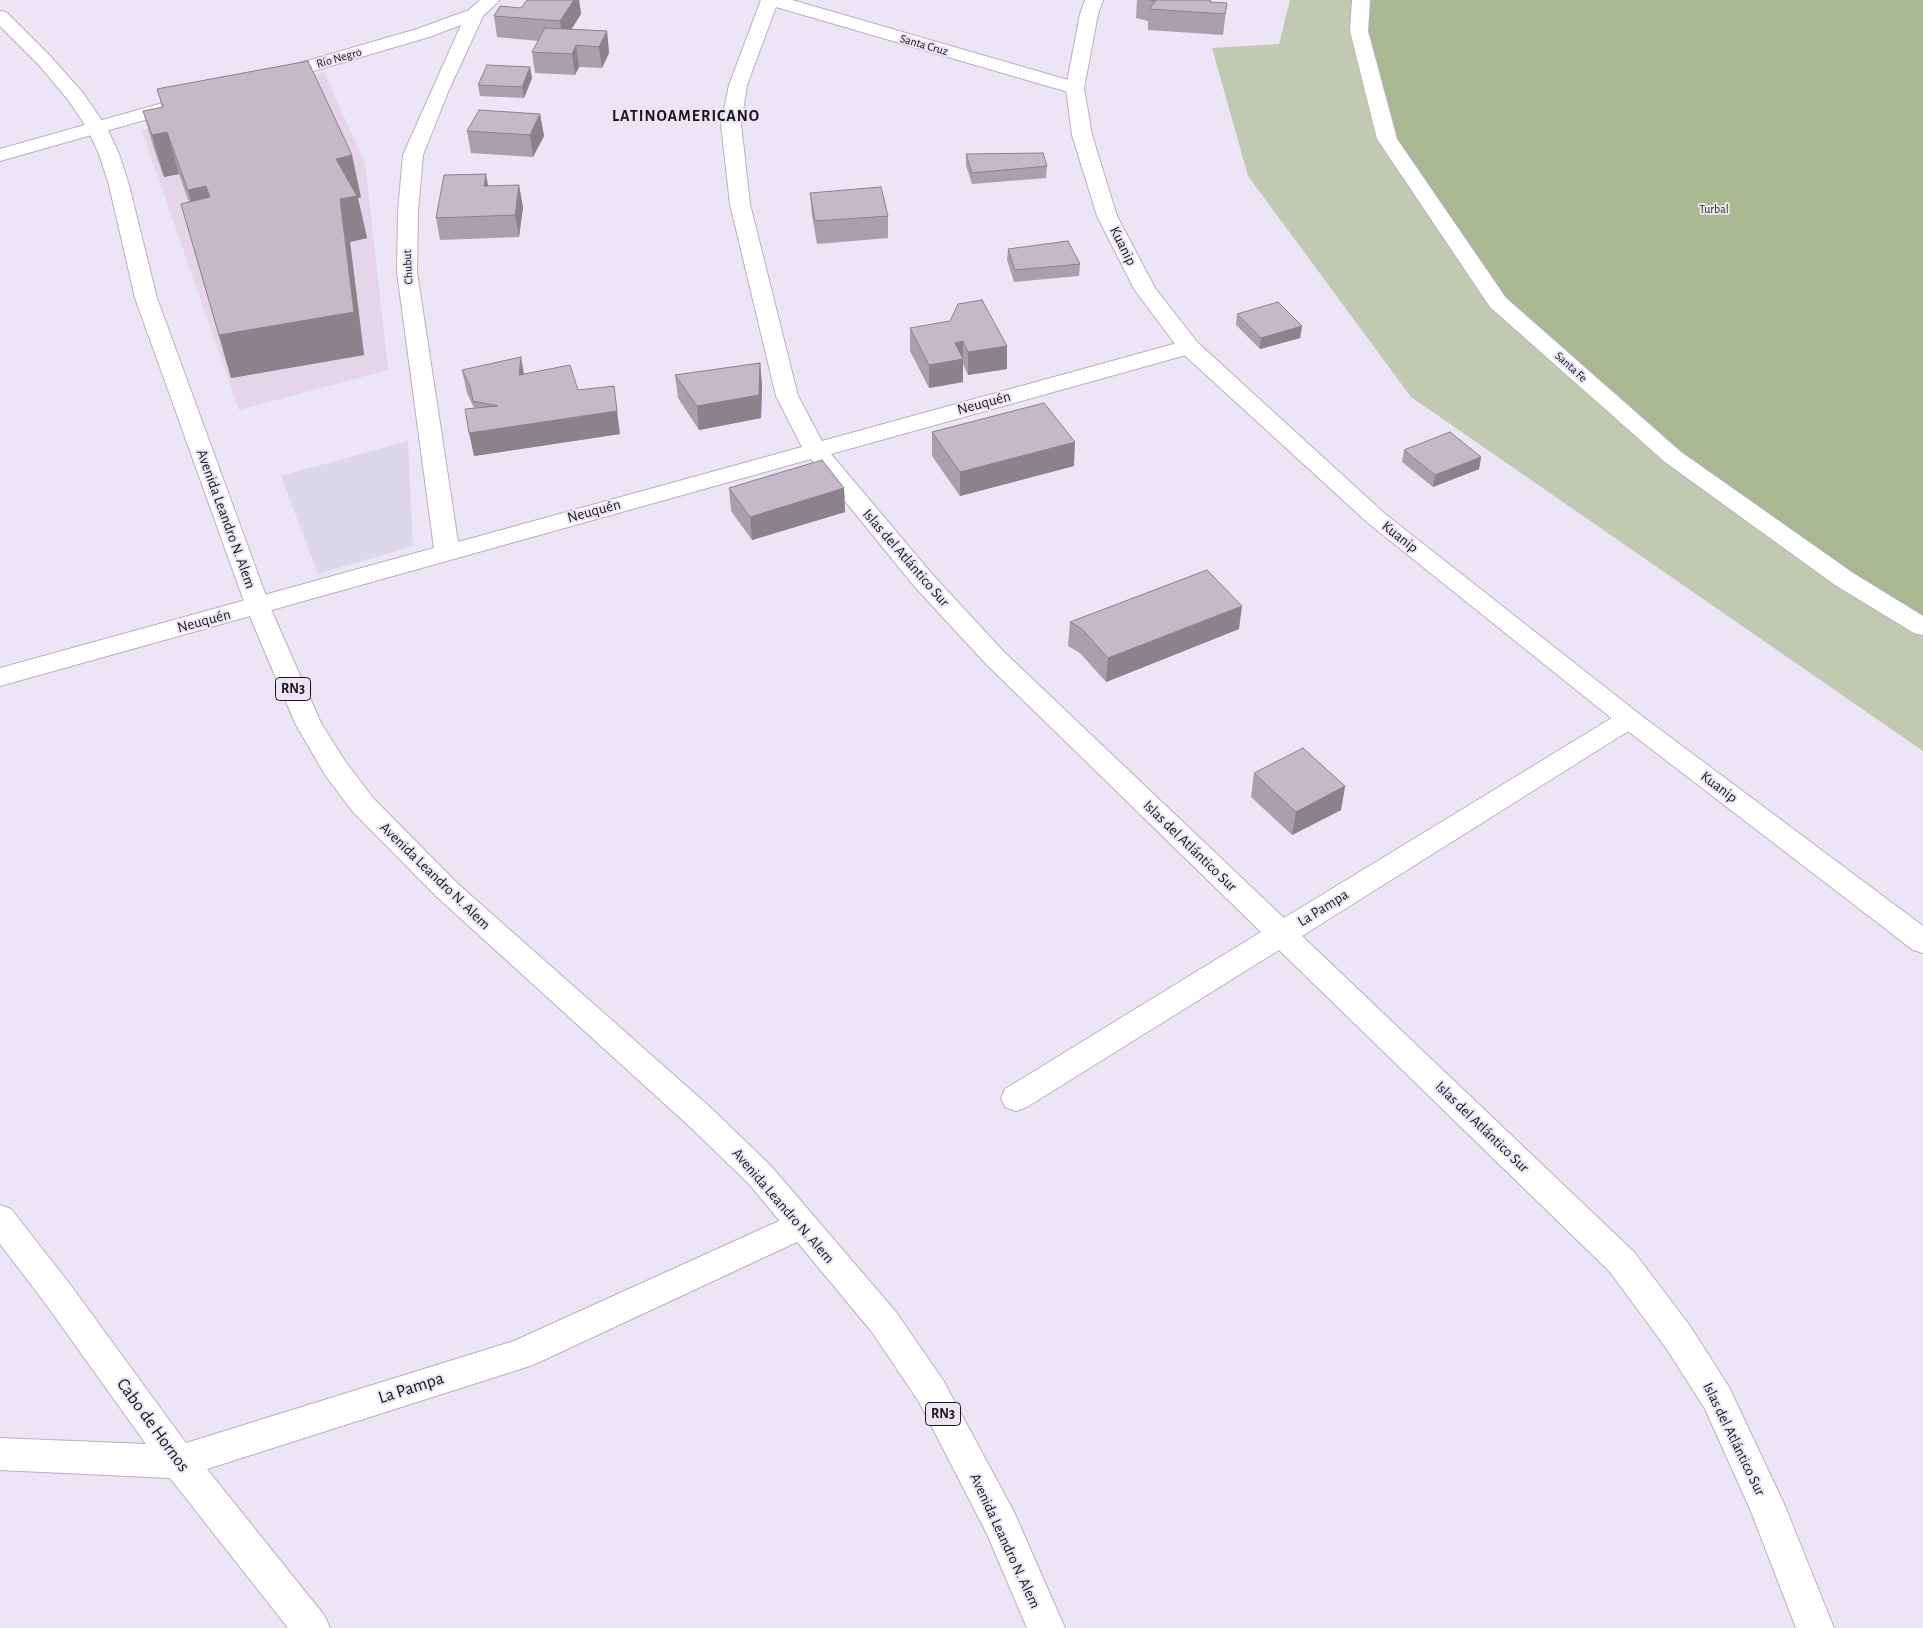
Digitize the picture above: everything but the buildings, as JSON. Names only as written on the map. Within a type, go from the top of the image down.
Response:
[{"type":"main road","name":"Chubut","points":[[447,552],[407,272],[408,211],[413,156],[438,92],[475,14],[491,0]]},
{"type":"main road","name":"Santa Cruz","points":[[772,0],[1076,88]]},
{"type":"main road","name":"Islas del Atlántico Sur","points":[[772,0],[738,85],[731,124],[734,163],[740,204],[787,396],[815,450],[923,580],[995,658],[1622,1262],[1678,1337],[1717,1398],[1767,1506],[1815,1628]]},
{"type":"main road","name":"Kuanip","points":[[1094,0],[1089,14],[1076,88],[1082,135],[1107,216],[1144,289],[1189,347],[1376,518],[1629,719],[1923,942]]},
{"type":"main road","name":"Santa Fe","points":[[1361,0],[1359,31],[1387,139],[1498,302],[1673,457],[1844,578],[1923,627]]},
{"type":"main road","name":"Río Negro","points":[[260,81],[423,33],[475,14]]},
{"type":"main road","name":"Avenida Leandro N. Alem","points":[[0,16],[51,68],[76,97],[97,128],[119,185],[146,298],[258,607],[308,723],[334,768],[363,805],[446,890],[700,1117],[760,1174],[884,1322],[931,1391],[1000,1524],[1046,1628]]},
{"type":"main road","points":[[0,155],[193,100]]},
{"type":"main road","name":"Neuquén","points":[[0,677],[258,607],[447,552],[1189,347]]},
{"type":"main road","name":"La Pampa","points":[[1016,1098],[1629,719]]},
{"type":"main road","name":"Cabo de Hornos","points":[[0,1219],[57,1293],[179,1462],[311,1628]]},
{"type":"main road","name":"La Pampa","points":[[0,1454],[179,1462],[521,1354],[801,1225]]},
{"type":"shaded area","points":[[324,72],[365,163],[388,370],[239,410],[142,131],[161,120]]},
{"type":"shaded area","points":[[408,441],[413,546],[318,574],[281,476]]},
{"type":"green space","points":[[1290,0],[1361,0],[1923,627],[1923,751],[1411,397],[1248,176],[1212,48],[1279,44]]},
{"type":"green space","name":"Turbal","points":[[1361,0],[1923,0],[1923,627],[1673,457],[1482,279],[1387,139]]},
{"type":"district","name":"LATINOAMERICANO","points":[[686,116]]}]
